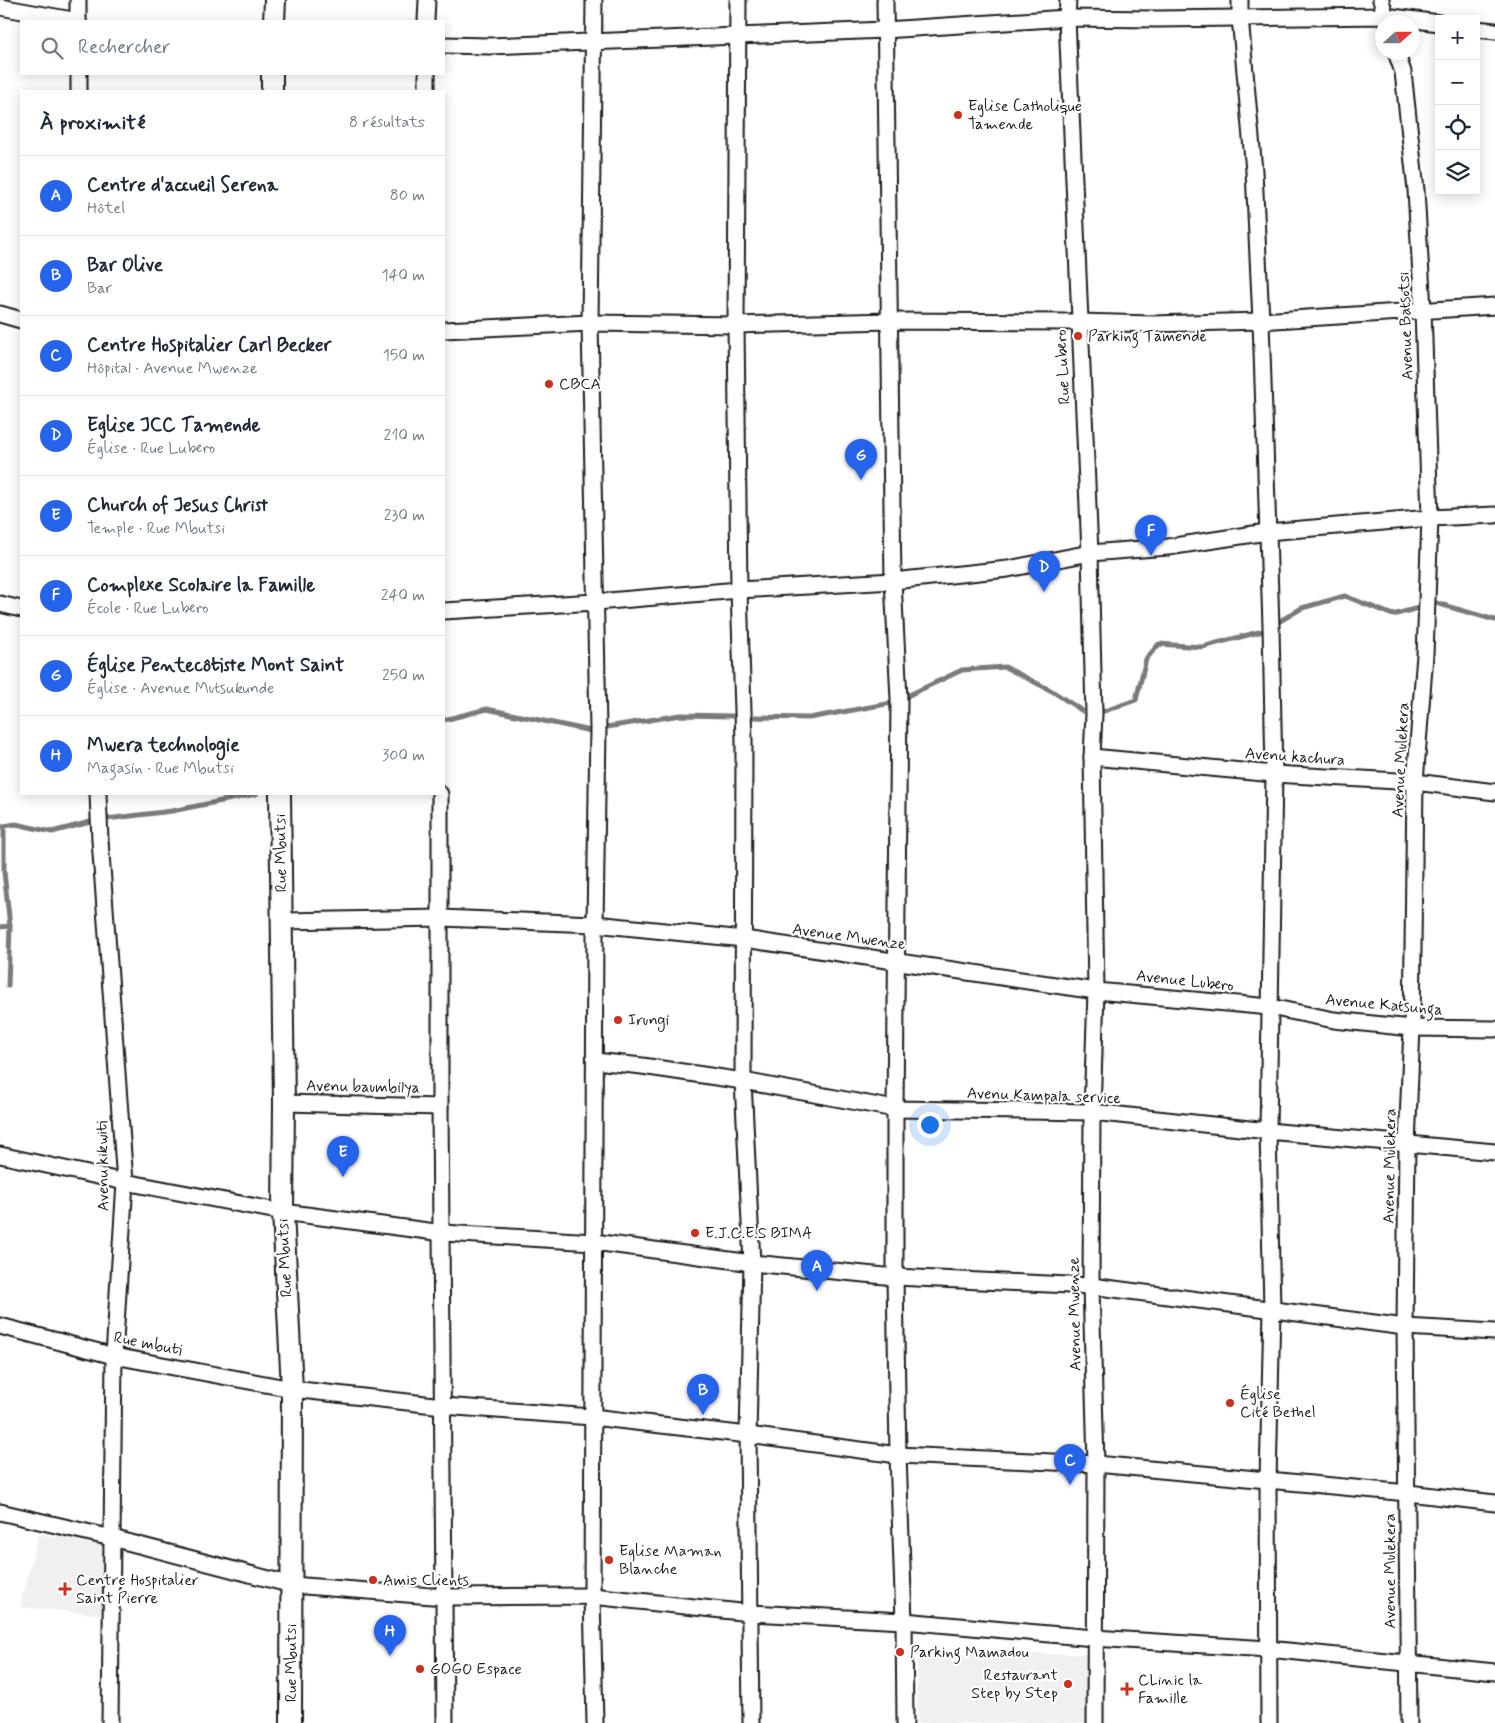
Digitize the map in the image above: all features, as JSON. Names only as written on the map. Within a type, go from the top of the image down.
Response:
[{"type":"street","points":[[78,0],[78,20]]},
{"type":"street","points":[[274,20],[275,0]]},
{"type":"street","points":[[426,20],[427,0]]},
{"type":"street","points":[[594,0],[590,323],[598,729],[592,1418],[592,1596],[595,1723]]},
{"type":"street","points":[[738,0],[736,325],[739,590],[744,741],[743,1081],[752,1263],[748,1435],[751,1723]]},
{"type":"street","points":[[885,0],[893,581],[899,700],[895,1277],[905,1723]]},
{"type":"street","name":"Rue Lubero","points":[[1068,0],[1067,18],[1079,322],[1090,553],[1094,714]]},
{"type":"street","points":[[1240,0],[1254,171],[1261,321],[1274,774],[1268,1131],[1272,1309],[1268,1481],[1269,1723]]},
{"type":"street","points":[[1381,0],[1385,15]]},
{"type":"street","points":[[0,7],[72,20]]},
{"type":"street","points":[[445,45],[489,46],[885,30],[1067,18],[1375,19]]},
{"type":"street","points":[[1420,22],[1435,23]]},
{"type":"street","points":[[1480,29],[1495,31]]},
{"type":"street","name":"Avenue Batsotsi","points":[[1399,60],[1403,72],[1416,190],[1423,310],[1430,518],[1427,605]]},
{"type":"street","points":[[79,75],[79,90]]},
{"type":"street","points":[[272,75],[272,90]]},
{"type":"street","points":[[427,75],[427,90]]},
{"type":"street","points":[[445,330],[590,323],[736,325],[890,321],[1152,324],[1261,321],[1495,306]]},
{"type":"street","points":[[0,314],[20,320]]},
{"type":"street","points":[[445,611],[893,581],[1008,569],[1090,553],[1168,547],[1267,532],[1430,518],[1495,515]]},
{"type":"street","points":[[0,604],[20,609]]},
{"type":"street","name":"Avenue Mulekera","points":[[1409,1723],[1405,1328],[1412,1028],[1415,782],[1427,605]]},
{"type":"street","name":"Avenue Mwenze","points":[[1094,714],[1092,758],[1096,991],[1092,1112],[1091,1286],[1096,1464],[1095,1723]]},
{"type":"street","name":"Avenu kachura","points":[[1092,758],[1274,774],[1415,782],[1495,792]]},
{"type":"street","name":"Avenu kikwiti","points":[[98,795],[124,1182],[114,1356],[110,1723]]},
{"type":"street","name":"Rue Mbutsi","points":[[280,795],[283,921],[283,1212],[292,1389],[290,1723]]},
{"type":"street","points":[[440,795],[440,1107],[445,1723]]},
{"type":"street","name":"Avenue Mwenze","points":[[283,921],[441,918],[595,924],[744,939],[1096,991]]},
{"type":"street","name":"Avenue Lubero","points":[[1096,991],[1270,1007]]},
{"type":"street","name":"Avenue Katsunga","points":[[1270,1007],[1334,1020],[1412,1028],[1495,1029]]},
{"type":"street","name":"Avenu Kampala service","points":[[595,1061],[743,1081],[895,1109],[1092,1112],[1268,1131],[1495,1152]]},
{"type":"street","name":"Avenu baumbilya","points":[[284,1103],[440,1107]]},
{"type":"street","points":[[0,1155],[124,1182],[283,1212],[442,1233],[594,1242],[752,1263],[895,1277],[1091,1286],[1405,1328],[1495,1332]]},
{"type":"street","name":"Rue mbuti","points":[[0,1326],[114,1356],[292,1389],[443,1406],[592,1418],[748,1435],[898,1455],[1096,1464],[1495,1503]]},
{"type":"street","points":[[0,1512],[112,1538],[292,1585],[445,1596],[592,1596],[750,1613],[904,1621],[1094,1638],[1268,1649],[1495,1672]]},
{"type":"shaded area","name":"Centre Hospitalier Saint Pierre","points":[[38,1535],[103,1540],[106,1615],[20,1607]]},
{"type":"shaded area","points":[[917,1654],[1089,1654],[1090,1723],[917,1723]]},
{"type":"waterway","points":[[907,696],[962,670],[1005,667],[1052,691],[1090,716],[1136,700],[1146,659],[1159,644],[1202,647],[1263,631],[1302,608],[1345,596],[1393,615],[1436,603],[1495,620]]},
{"type":"waterway","points":[[752,717],[809,718],[892,703]]},
{"type":"waterway","points":[[445,720],[487,709],[591,731]]},
{"type":"waterway","points":[[607,727],[680,715],[733,716]]},
{"type":"waterway","points":[[8,986],[10,926],[4,872],[4,826],[16,824],[52,832],[98,820],[172,811],[251,795]]},
{"type":"waterway","points":[[0,927],[10,926]]},
{"type":"place","name":"Eglise Catholique Tamende","points":[[958,115]]},
{"type":"place","name":"Parking Tamende","points":[[1078,336]]},
{"type":"place","name":"CBCA","points":[[549,384]]},
{"type":"place","name":"Église Pentecôtiste Mont Saint","points":[[861,480]]},
{"type":"place","name":"Complexe Scolaire la Famille","points":[[1151,556]]},
{"type":"place","name":"Eglise JCC Tamende","points":[[1044,592]]},
{"type":"place","name":"Irungi","points":[[618,1020]]},
{"type":"place","name":"Church of Jesus Christ","points":[[343,1177]]},
{"type":"place","name":"E.J.C.E.S BIMA","points":[[695,1233]]},
{"type":"place","name":"Centre d'accueil Serena","points":[[817,1291]]},
{"type":"place","name":"Église Cité Bethel","points":[[1230,1403]]},
{"type":"place","name":"Bar Olive","points":[[703,1415]]},
{"type":"place","name":"Centre Hospitalier Carl Becker","points":[[1070,1485]]},
{"type":"place","name":"Eglise Maman Blanche","points":[[609,1560]]},
{"type":"place","name":"Amis Clients","points":[[373,1580]]},
{"type":"place","name":"Centre Hospitalier Saint Pierre","points":[[65,1589]]},
{"type":"place","name":"Parking Mamadou","points":[[900,1652]]},
{"type":"place","name":"Mwera technologie","points":[[390,1656]]},
{"type":"place","name":"GOGO Espace","points":[[420,1669]]},
{"type":"place","name":"Restaurant Step by Step","points":[[1068,1684]]},
{"type":"place","name":"CLinic la Famille","points":[[1127,1689]]}]
